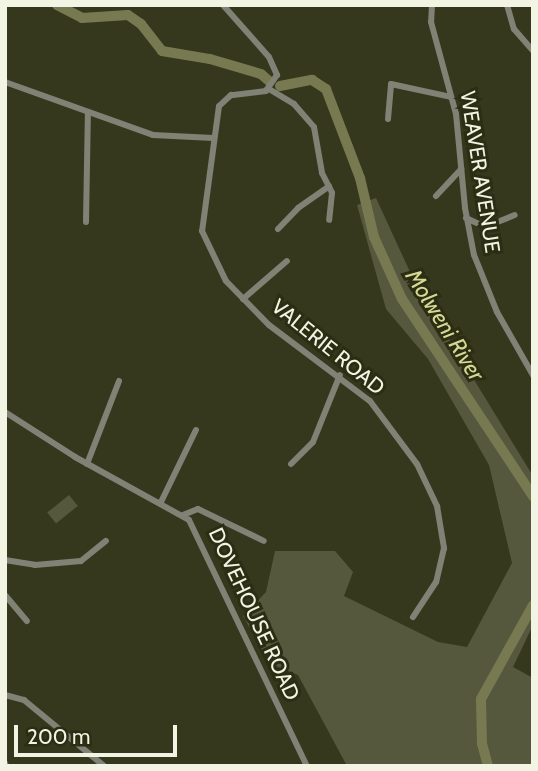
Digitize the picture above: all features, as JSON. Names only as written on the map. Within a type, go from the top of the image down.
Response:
[{"type":"street","points":[[223,5],[275,66],[277,75],[269,89],[294,104],[314,127],[321,173],[329,186],[329,220]]},
{"type":"street","name":"WEAVER AVENUE","points":[[432,5],[431,22],[452,97],[466,218],[488,293],[533,375]]},
{"type":"street","points":[[506,5],[514,29],[533,51]]},
{"type":"street","points":[[5,82],[162,138],[213,138]]},
{"type":"street","points":[[388,120],[391,84],[452,97]]},
{"type":"street","name":"VALERIE ROAD","points":[[269,89],[224,100],[213,138],[202,229],[218,269],[243,299],[269,325],[340,375],[402,439],[442,521],[441,570],[413,617]]},
{"type":"street","points":[[86,222],[88,112]]},
{"type":"street","points":[[436,196],[461,169]]},
{"type":"street","points":[[278,229],[298,208],[329,186]]},
{"type":"street","points":[[466,218],[485,227],[515,215]]},
{"type":"street","points":[[243,299],[287,261]]},
{"type":"street","points":[[291,464],[313,442],[340,375]]},
{"type":"street","points":[[87,464],[119,381]]},
{"type":"street","name":"DOVEHOUSE ROAD","points":[[5,412],[87,464],[183,515],[193,526],[307,766]]},
{"type":"street","points":[[161,502],[196,430]]},
{"type":"street","points":[[183,515],[198,509],[264,541]]},
{"type":"street","points":[[5,559],[35,565],[77,561],[106,541]]},
{"type":"street","points":[[5,595],[27,621]]},
{"type":"street","points":[[5,695],[20,697],[104,766]]},
{"type":"green space","points":[[376,198],[416,285],[533,476],[533,625],[513,667],[533,678],[533,766],[347,766],[298,675],[269,663],[243,616],[266,592],[275,551],[335,551],[353,572],[344,596],[438,642],[467,647],[512,563],[489,465],[428,359],[386,309],[357,205]]},
{"type":"green space","points":[[69,495],[78,506],[56,524],[47,513]]},
{"type":"waterway","name":"Molweni River","points":[[57,5],[82,18],[128,15],[141,24],[162,51],[210,59],[261,74],[269,81]]},
{"type":"waterway","name":"Molweni River","points":[[280,86],[312,80],[326,89],[360,178],[374,237],[402,299],[533,496]]},
{"type":"waterway","name":"Molweni River","points":[[488,766],[482,744],[481,699],[533,605]]}]
